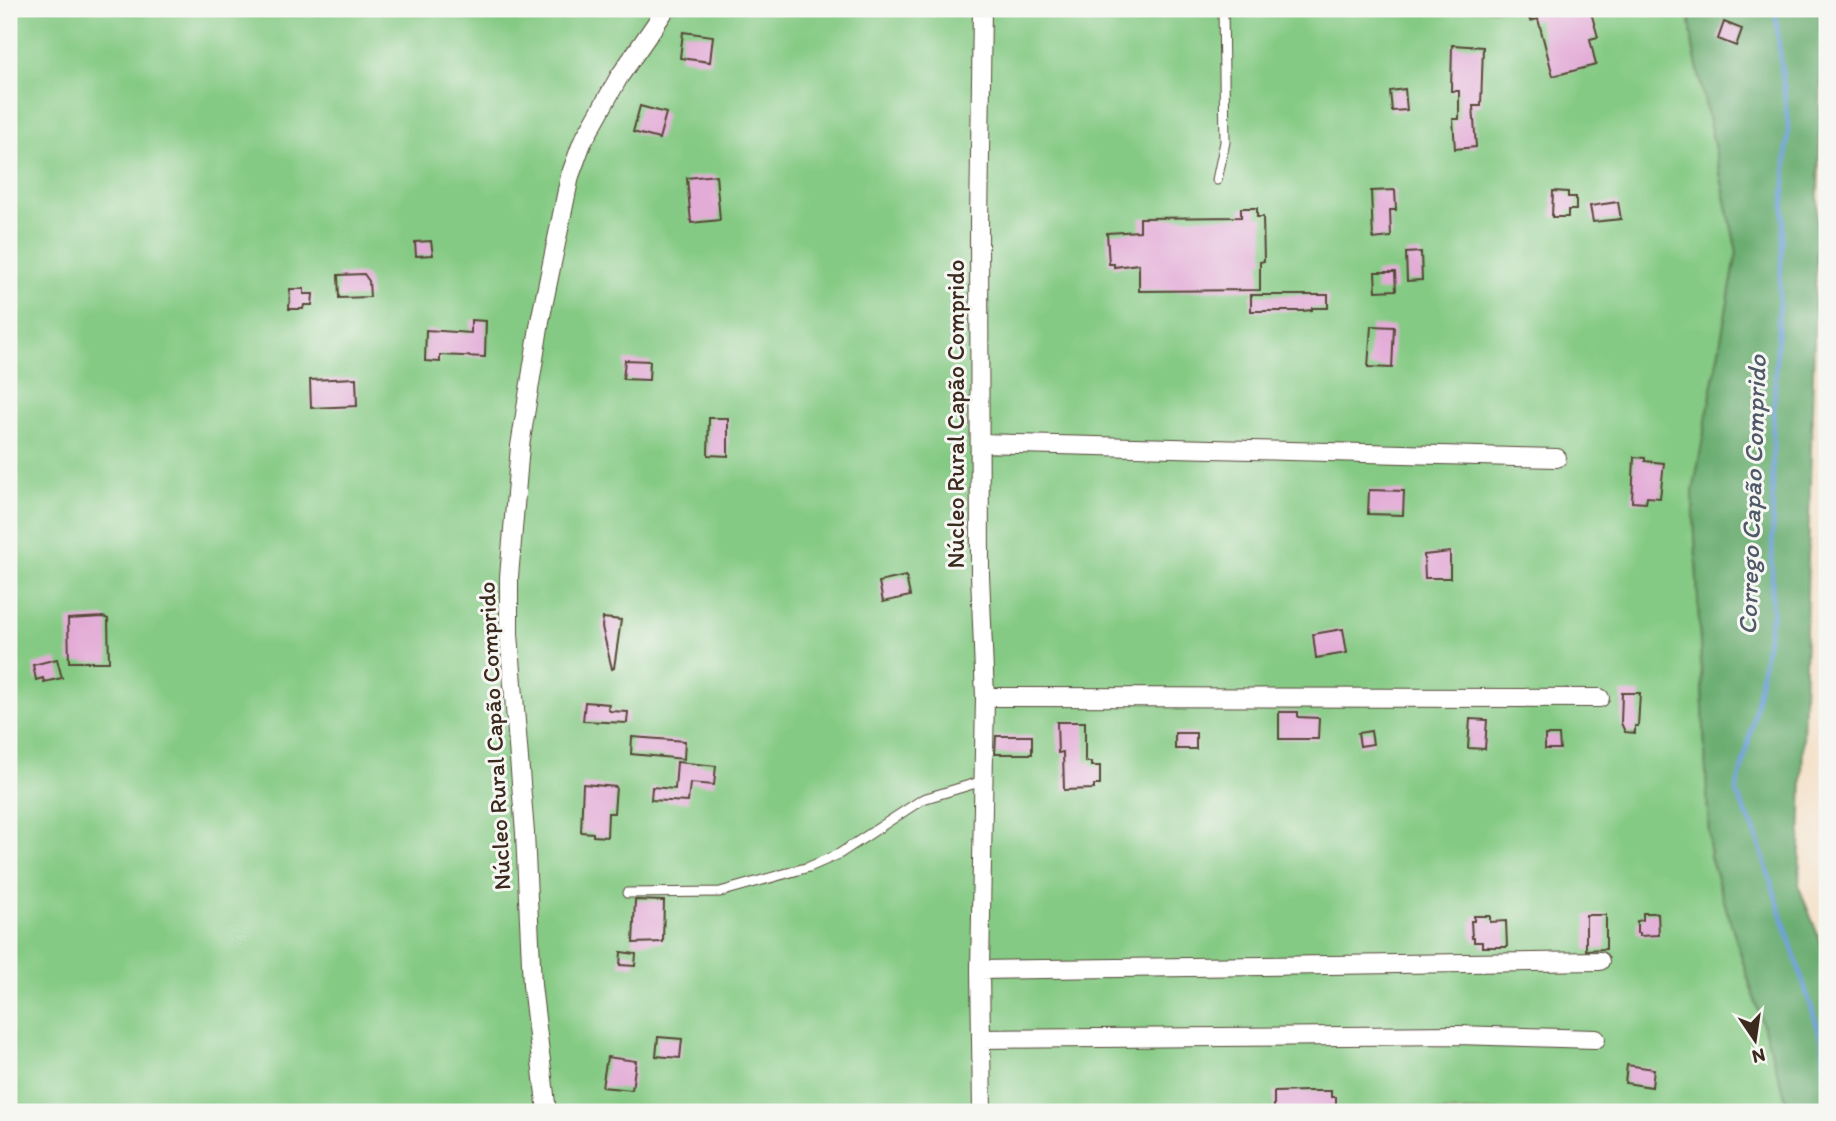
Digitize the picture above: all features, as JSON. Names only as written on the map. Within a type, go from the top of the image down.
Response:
[{"type":"street","name":"Núcleo Rural Capão Comprido","points":[[547,1112],[532,985],[509,634],[509,577],[520,446],[540,321],[570,176],[582,143],[598,113],[619,77],[666,9]]},
{"type":"street","name":"Núcleo Rural Capão Comprido","points":[[982,9],[979,225],[980,575],[985,697],[980,970],[982,1112]]},
{"type":"street","points":[[980,443],[1557,457]]},
{"type":"street","points":[[985,697],[1600,698]]},
{"type":"street","points":[[980,970],[1600,961]]},
{"type":"street","points":[[981,1039],[1429,1035],[1596,1039]]},
{"type":"lane","points":[[1217,180],[1224,142],[1223,9]]},
{"type":"lane","points":[[628,893],[720,892],[809,867],[839,854],[923,799],[983,781]]},
{"type":"green space","points":[[9,9],[1689,9],[1693,47],[1737,252],[1693,493],[1710,856],[1790,1112],[9,1112]]},
{"type":"green space","points":[[1689,9],[1818,9],[1822,45],[1799,887],[1827,958],[1827,1112],[1790,1112],[1710,856],[1693,493],[1737,252],[1693,47]]},
{"type":"building","points":[[1527,9],[1590,9],[1598,37],[1590,39],[1596,65],[1553,76],[1538,19],[1530,21]]},
{"type":"building","points":[[1724,22],[1742,29],[1736,46],[1718,39]]},
{"type":"building","points":[[683,32],[713,36],[710,62],[680,58]]},
{"type":"building","points":[[1452,45],[1483,47],[1481,106],[1473,106],[1476,147],[1455,149],[1453,119],[1459,119],[1459,91],[1451,91]]},
{"type":"building","points":[[1405,89],[1407,110],[1392,111],[1390,91]]},
{"type":"building","points":[[640,106],[666,113],[659,139],[633,132]]},
{"type":"building","points":[[716,175],[720,220],[691,223],[687,178]]},
{"type":"building","points":[[1395,190],[1396,210],[1390,210],[1391,237],[1373,239],[1371,191]]},
{"type":"building","points":[[1553,191],[1568,192],[1568,197],[1576,197],[1576,210],[1568,210],[1568,217],[1552,217]]},
{"type":"building","points":[[1618,202],[1621,219],[1593,222],[1590,206]]},
{"type":"building","points":[[1241,208],[1257,208],[1257,217],[1263,217],[1264,261],[1260,262],[1260,290],[1139,291],[1139,264],[1114,267],[1114,264],[1109,264],[1107,233],[1140,231],[1140,218],[1241,217]]},
{"type":"building","points":[[431,241],[433,255],[416,256],[415,242]]},
{"type":"building","points":[[1421,252],[1422,280],[1407,281],[1406,253]]},
{"type":"building","points":[[1375,272],[1395,272],[1396,290],[1376,291]]},
{"type":"building","points":[[364,274],[369,281],[370,297],[339,298],[338,275]]},
{"type":"building","points":[[290,289],[304,289],[304,294],[313,294],[312,305],[304,305],[303,309],[289,309]]},
{"type":"building","points":[[1251,295],[1328,295],[1328,308],[1251,311]]},
{"type":"building","points":[[471,320],[486,321],[485,357],[440,355],[440,362],[425,361],[426,330],[471,333]]},
{"type":"building","points":[[1371,326],[1394,327],[1392,368],[1368,367]]},
{"type":"building","points":[[625,360],[650,361],[649,380],[623,379]]},
{"type":"building","points":[[356,378],[357,406],[311,408],[310,380]]},
{"type":"building","points":[[709,418],[728,418],[728,456],[708,455]]},
{"type":"building","points":[[1634,457],[1664,463],[1660,498],[1647,497],[1646,503],[1632,502]]},
{"type":"building","points":[[1369,490],[1404,491],[1403,515],[1368,514]]},
{"type":"building","points":[[1450,552],[1450,578],[1425,578],[1424,555]]},
{"type":"building","points":[[906,576],[910,596],[883,602],[879,582]]},
{"type":"building","points":[[603,618],[621,620],[612,669],[602,627]]},
{"type":"building","points":[[68,619],[108,619],[109,662],[69,662]]},
{"type":"building","points":[[1343,629],[1347,653],[1316,658],[1313,634]]},
{"type":"building","points":[[57,659],[62,678],[44,682],[43,678],[36,680],[33,665]]},
{"type":"building","points":[[1622,693],[1640,693],[1638,726],[1635,726],[1635,733],[1625,732],[1621,723]]},
{"type":"building","points":[[585,702],[609,704],[610,711],[628,712],[627,723],[583,721]]},
{"type":"building","points":[[1279,712],[1298,712],[1298,717],[1319,718],[1318,739],[1279,739]]},
{"type":"building","points":[[1470,719],[1487,720],[1485,749],[1468,748]]},
{"type":"building","points":[[1057,722],[1085,722],[1085,762],[1091,762],[1091,766],[1100,766],[1100,785],[1094,785],[1094,789],[1064,790],[1063,752],[1058,753]]},
{"type":"building","points":[[1371,731],[1373,744],[1360,746],[1358,733]]},
{"type":"building","points":[[1175,733],[1196,733],[1196,749],[1175,749]]},
{"type":"building","points":[[1545,735],[1559,735],[1560,749],[1545,749]]},
{"type":"building","points":[[996,736],[1032,736],[1032,754],[995,754]]},
{"type":"building","points":[[632,737],[685,741],[684,759],[631,754]]},
{"type":"building","points":[[677,762],[716,766],[714,785],[690,783],[688,802],[651,800],[652,787],[675,789]]},
{"type":"building","points":[[583,784],[616,787],[614,813],[608,813],[607,837],[581,832]]},
{"type":"building","points":[[635,900],[664,901],[663,942],[633,943]]},
{"type":"building","points":[[1643,913],[1658,913],[1659,935],[1640,936],[1640,933],[1637,933],[1637,921],[1643,920]]},
{"type":"building","points":[[1586,915],[1606,915],[1606,949],[1586,950]]},
{"type":"building","points":[[1474,916],[1490,916],[1490,922],[1506,921],[1507,947],[1482,947],[1482,942],[1474,942],[1471,921],[1474,921]]},
{"type":"building","points":[[621,952],[636,954],[635,966],[620,965]]},
{"type":"building","points":[[658,1037],[682,1039],[680,1058],[656,1056]]},
{"type":"building","points":[[607,1057],[636,1061],[632,1090],[602,1087]]},
{"type":"building","points":[[1627,1065],[1654,1069],[1652,1087],[1625,1083]]},
{"type":"building","points":[[1331,1091],[1331,1097],[1336,1097],[1336,1112],[1274,1112],[1274,1092]]},
{"type":"waterway","name":"Corrego Capão Comprido","points":[[1775,9],[1788,125],[1773,425],[1772,614],[1752,727],[1736,792],[1755,832],[1823,1044],[1827,1093]]}]
